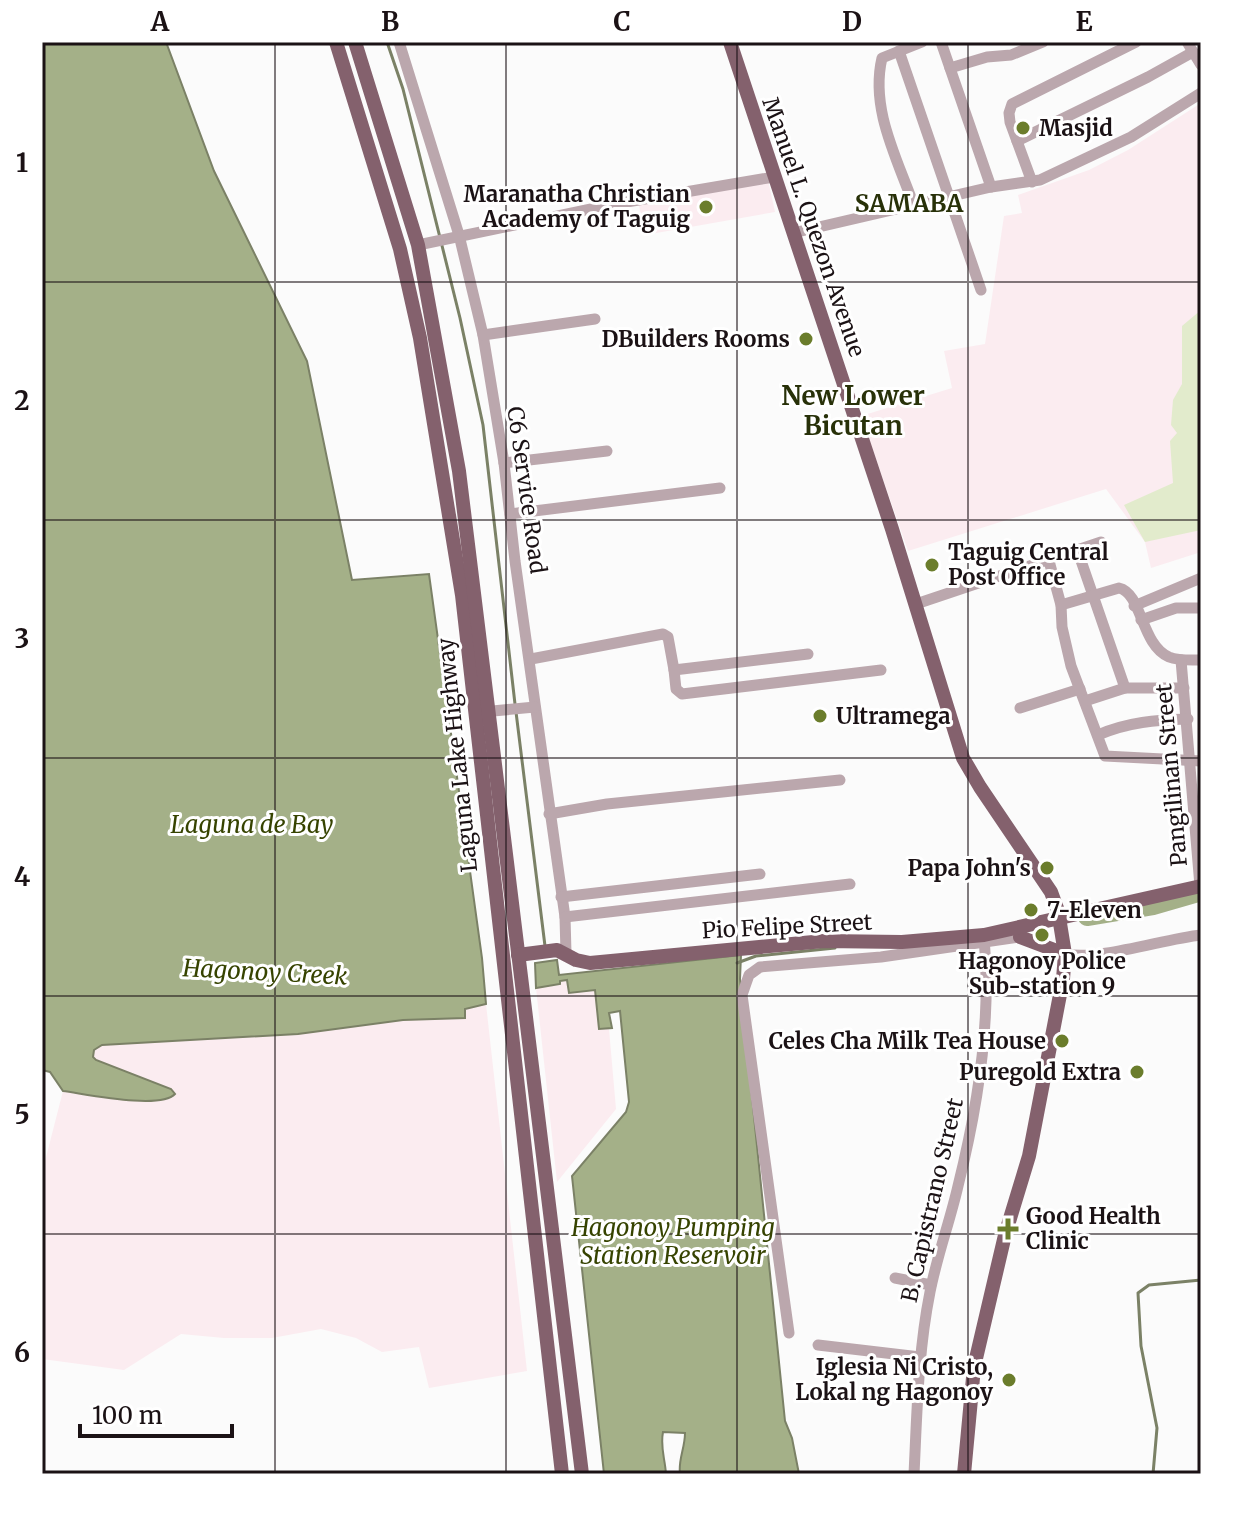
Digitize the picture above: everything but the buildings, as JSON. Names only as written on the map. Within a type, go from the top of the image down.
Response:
[{"type":"main road","name":"Laguna Lake Highway","points":[[336,42],[400,249],[420,338],[462,595],[488,711],[525,954],[582,1474]]},
{"type":"main road","name":"Laguna Lake Highway","points":[[355,42],[418,245],[459,471],[488,711],[562,1474]]},
{"type":"main road","name":"Manuel L. Quezon Avenue","points":[[730,42],[916,604],[963,758],[1054,899],[1062,935],[1063,979],[1029,1156],[1005,1235],[974,1367],[964,1474]]},
{"type":"main road","name":"Pio Felipe Street","points":[[525,954],[562,951],[576,960],[590,963],[825,951],[902,942],[1062,935],[1089,912],[1200,886]]},
{"type":"main road","points":[[1054,899],[1063,907],[1089,912]]},
{"type":"main road","points":[[1020,937],[1062,935]]},
{"type":"street","name":"C6 Service Road","points":[[399,42],[483,335],[531,659],[531,707],[565,917],[562,951]]},
{"type":"street","points":[[914,206],[879,102],[881,60],[922,42]]},
{"type":"street","points":[[941,42],[991,187]]},
{"type":"street","points":[[950,68],[987,57],[1011,55],[1043,42]]},
{"type":"street","points":[[1032,182],[1010,122],[1012,104],[1136,42]]},
{"type":"street","points":[[1017,141],[1148,77],[1190,47],[1201,65]]},
{"type":"street","points":[[899,51],[981,290]]},
{"type":"street","points":[[793,233],[991,187],[1032,182],[1123,142],[1201,93]]},
{"type":"street","points":[[418,245],[615,204],[774,177]]},
{"type":"street","points":[[483,335],[595,319]]},
{"type":"street","points":[[504,463],[607,451]]},
{"type":"street","points":[[510,514],[720,488]]},
{"type":"street","points":[[916,604],[1101,542]]},
{"type":"street","points":[[1078,552],[1125,688]]},
{"type":"street","points":[[1049,561],[1061,605],[1062,627],[1080,689],[1107,758],[1196,760]]},
{"type":"street","points":[[1134,606],[1201,578]]},
{"type":"street","points":[[1061,605],[1124,589],[1131,594],[1134,606],[1157,648],[1166,656],[1201,660]]},
{"type":"street","points":[[1141,620],[1176,608],[1201,608]]},
{"type":"street","points":[[531,659],[663,634],[668,637],[676,689],[682,694],[881,670]]},
{"type":"street","points":[[674,670],[808,654]]},
{"type":"street","name":"Pangilinan Street","points":[[1181,660],[1196,760],[1200,886]]},
{"type":"street","points":[[1085,701],[1125,688],[1184,688]]},
{"type":"street","points":[[1020,708],[1080,689]]},
{"type":"street","points":[[488,711],[531,707]]},
{"type":"street","points":[[1098,735],[1119,726],[1188,719]]},
{"type":"street","points":[[549,814],[607,804],[840,780]]},
{"type":"street","points":[[561,897],[760,874]]},
{"type":"street","points":[[565,917],[850,884]]},
{"type":"street","points":[[1062,935],[1079,957],[1201,935]]},
{"type":"street","points":[[984,939],[1020,937]]},
{"type":"street","name":"B. Capistrano Street","points":[[914,1474],[920,1357],[931,1285],[972,1123],[985,1007],[987,976],[984,939]]},
{"type":"street","points":[[789,1333],[742,995],[749,975],[760,967],[825,951]]},
{"type":"street","points":[[895,1278],[931,1285]]},
{"type":"street","points":[[818,1345],[920,1357]]},
{"type":"shaded area","points":[[1201,103],[1201,552],[1151,568],[1145,542],[1106,489],[908,551],[861,416],[952,388],[944,351],[985,344],[1004,216],[1022,213],[1018,195],[1089,170],[1128,150]]},
{"type":"shaded area","name":"Maranatha Christian Academy of Taguig","points":[[768,180],[775,212],[645,235],[638,201]]},
{"type":"shaded area","points":[[1201,310],[1201,530],[1145,542],[1124,505],[1173,483],[1170,441],[1177,433],[1171,425],[1173,400],[1182,384],[1182,326]]},
{"type":"shaded area","points":[[559,980],[568,980],[595,990],[599,1029],[609,1029],[616,1109],[557,1182],[536,988],[559,984]]},
{"type":"shaded area","points":[[486,1004],[527,1371],[429,1388],[419,1347],[382,1352],[356,1338],[321,1329],[272,1338],[181,1334],[124,1370],[42,1359],[42,1173],[63,1091],[151,1101],[172,1098],[175,1094],[171,1089],[96,1060],[93,1057],[94,1049],[101,1045],[298,1034],[403,1020],[464,1018],[465,1009]]},
{"type":"water","name":"Laguna de Bay","points":[[42,42],[166,42],[214,171],[307,361],[352,580],[429,574],[482,958],[486,1004],[465,1009],[465,1018],[403,1020],[298,1034],[102,1045],[94,1050],[96,1060],[171,1089],[175,1094],[154,1101],[122,1100],[63,1091],[50,1072],[42,1070]]},
{"type":"water","name":"Hagonoy Pumping Station Reservoir","points":[[741,955],[740,979],[785,1421],[792,1438],[799,1474],[680,1474],[685,1433],[663,1432],[666,1474],[604,1474],[572,1176],[626,1112],[629,1102],[620,1011],[609,1013],[612,1028],[599,1029],[595,990],[569,993],[567,980],[536,988],[535,963],[557,960],[559,975]]},
{"type":"waterway","points":[[387,42],[403,89],[460,318],[483,425],[515,704]]},
{"type":"waterway","points":[[516,712],[545,946]]},
{"type":"waterway","name":"Hagonoy Creek","points":[[1087,917],[1153,906],[1198,893]]},
{"type":"waterway","name":"Hagonoy Creek","points":[[737,963],[756,956],[835,948]]},
{"type":"waterway","points":[[1153,1474],[1157,1428],[1141,1346],[1138,1293],[1149,1285],[1201,1280]]},
{"type":"place","name":"Masjid","points":[[1023,128]]},
{"type":"place","name":"Maranatha Christian Academy of Taguig","points":[[706,207]]},
{"type":"place","name":"DBuilders Rooms","points":[[806,339]]},
{"type":"place","name":"Taguig Central Post Office","points":[[932,565]]},
{"type":"place","name":"Ultramega","points":[[820,716]]},
{"type":"place","name":"Papa John's","points":[[1047,868]]},
{"type":"place","name":"7-Eleven","points":[[1031,910]]},
{"type":"place","name":"Hagonoy Police Sub-station 9","points":[[1042,935]]},
{"type":"place","name":"Celes Cha Milk Tea House","points":[[1062,1041]]},
{"type":"place","name":"Puregold Extra","points":[[1137,1072]]},
{"type":"place","name":"Good Health Clinic","points":[[1008,1229]]},
{"type":"place","name":"Iglesia Ni Cristo, Lokal ng Hagonoy","points":[[1009,1380]]},
{"type":"district","name":"SAMABA","points":[[909,203]]},
{"type":"district","name":"New Lower Bicutan","points":[[853,410]]}]
